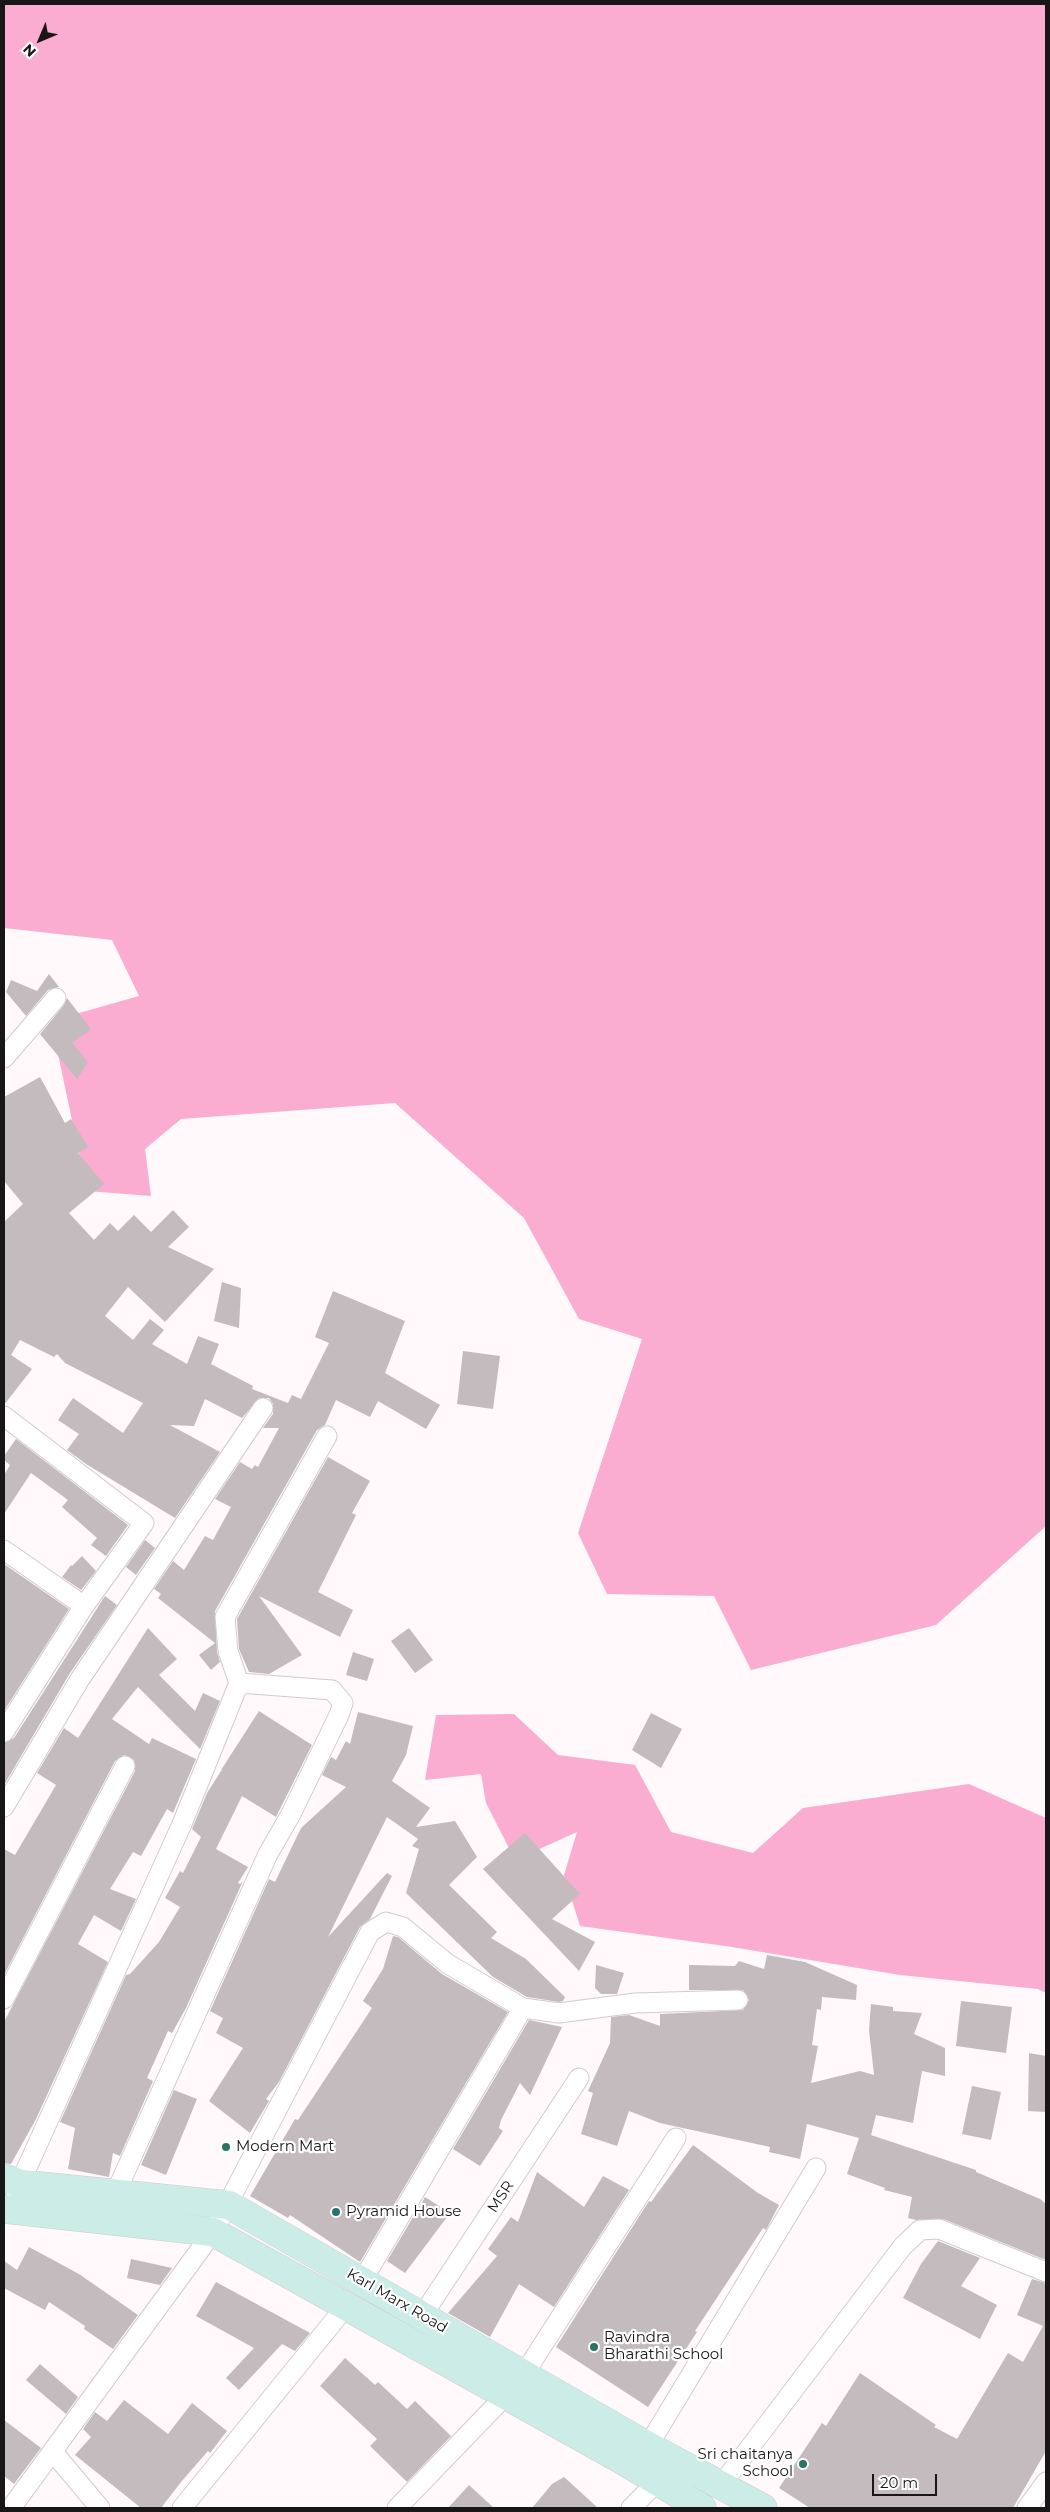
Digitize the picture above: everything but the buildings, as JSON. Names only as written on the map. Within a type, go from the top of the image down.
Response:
[{"type":"main road","name":"Karl Marx Road","points":[[12,2181],[229,2205],[648,2446],[722,2484],[763,2508]]},
{"type":"main road","name":"Karl Marx Road","points":[[5,2211],[213,2232],[347,2305],[702,2508]]},
{"type":"street","points":[[4,1058],[56,998]]},
{"type":"street","points":[[6,1797],[80,1679],[262,1408]]},
{"type":"street","points":[[4,1416],[144,1523],[84,1606],[4,1732]]},
{"type":"street","points":[[5,2211],[12,2181],[182,1824],[239,1682],[228,1651],[225,1617],[327,1436]]},
{"type":"street","points":[[4,1550],[84,1606]]},
{"type":"street","points":[[116,2192],[268,1854],[296,1805],[340,1715],[343,1703],[332,1690],[239,1682]]},
{"type":"street","points":[[4,1999],[126,1766]]},
{"type":"street","points":[[12,2508],[213,2232],[229,2205],[370,1932],[386,1922],[403,1927],[448,1964],[522,2008],[559,2013],[636,2003],[738,2000]]},
{"type":"street","points":[[362,2281],[522,2008]]},
{"type":"street","name":"MSR","points":[[422,2316],[580,2078]]},
{"type":"street","points":[[524,2374],[534,2355],[676,2138]]},
{"type":"street","points":[[648,2446],[816,2168]]},
{"type":"street","points":[[722,2484],[903,2246],[920,2230],[939,2229],[1046,2272]]},
{"type":"street","points":[[182,2508],[347,2305]]},
{"type":"street","points":[[397,2508],[506,2395]]},
{"type":"street","points":[[54,2452],[100,2508]]},
{"type":"street","points":[[631,2508],[657,2482]]},
{"type":"street","points":[[1027,2508],[1046,2482]]},
{"type":"shaded area","points":[[4,4],[1046,4],[1046,1526],[936,1625],[751,1670],[714,1596],[607,1594],[578,1533],[642,1339],[579,1319],[524,1218],[395,1103],[181,1119],[145,1149],[151,1196],[87,1191],[51,1021],[139,996],[112,940],[4,928]]},
{"type":"shaded area","points":[[514,1714],[558,1755],[635,1765],[671,1832],[753,1853],[803,1808],[969,1784],[1046,1818],[1046,1993],[1038,1989],[900,1975],[732,1947],[580,1926],[564,1875],[577,1832],[515,1860],[486,1803],[481,1774],[425,1780],[436,1715]]},
{"type":"place","name":"Modern Mart","points":[[226,2147]]},
{"type":"place","name":"Pyramid House","points":[[336,2212]]},
{"type":"place","name":"Ravindra Bharathi School","points":[[594,2347]]},
{"type":"place","name":"Sri chaitanya School","points":[[803,2464]]}]
